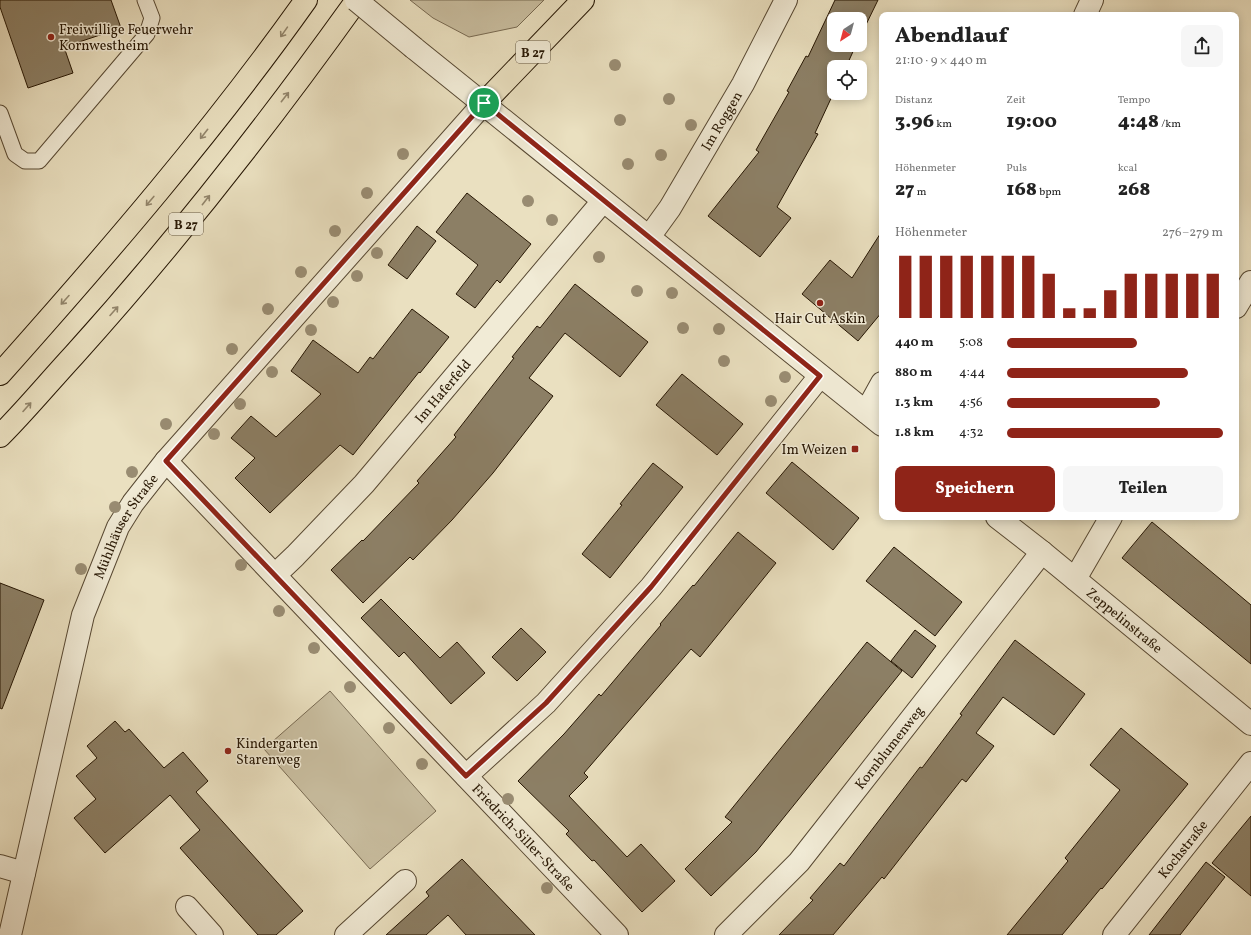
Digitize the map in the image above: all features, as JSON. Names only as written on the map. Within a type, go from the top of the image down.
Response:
[{"type":"highway","points":[[0,374],[175,172],[279,39],[306,0]]},
{"type":"highway","name":"B 27","points":[[0,436],[118,306],[202,206],[310,66],[356,0]]},
{"type":"highway","name":"B 27","points":[[484,103],[583,0]]},
{"type":"street","points":[[356,0],[603,201],[874,418],[879,397]]},
{"type":"street","name":"Im Roggen","points":[[649,237],[670,208],[743,84],[786,0]]},
{"type":"street","points":[[1086,12],[1092,0]]},
{"type":"street","name":"Mühlhäuser Straße","points":[[10,935],[83,615],[118,527],[133,503],[166,461],[484,103]]},
{"type":"street","name":"Im Haferfeld","points":[[274,574],[295,556],[364,484],[603,201]]},
{"type":"street","points":[[1239,302],[1251,282]]},
{"type":"street","points":[[466,776],[546,703],[651,587],[820,376]]},
{"type":"street","name":"Friedrich-Siller-Straße","points":[[166,461],[617,935]]},
{"type":"street","name":"Zeppelinstraße","points":[[1001,520],[1042,552],[1251,724]]},
{"type":"street","points":[[1074,579],[1109,520]]},
{"type":"street","name":"Kornblumenweg","points":[[726,935],[799,862],[1042,552]]},
{"type":"street","name":"Kochstraße","points":[[1114,935],[1251,763]]},
{"type":"street","points":[[0,866],[24,873]]},
{"type":"street","points":[[346,935],[405,881]]},
{"type":"street","points":[[187,907],[212,935]]},
{"type":"lane","points":[[0,113],[15,154],[25,161],[40,161],[147,34],[152,18],[145,0]]},
{"type":"shaded area","points":[[410,0],[544,0],[517,27],[469,37],[433,18]]},
{"type":"shaded area","points":[[330,691],[436,811],[370,869],[264,749]]},
{"type":"building","name":"Freiwillige Feuerwehr Kornwestheim","points":[[0,0],[111,0],[121,28],[64,47],[73,73],[28,88],[0,7]]},
{"type":"building","points":[[835,0],[878,0],[867,23],[867,12],[829,12]]},
{"type":"building","points":[[827,17],[827,52],[853,52],[849,60],[827,60],[827,100],[830,100],[815,133],[818,134],[777,207],[791,218],[760,257],[708,216],[759,152],[756,150],[789,92],[787,91],[806,56],[808,57]]},
{"type":"building","points":[[467,193],[531,244],[500,283],[497,280],[475,308],[456,294],[478,265],[436,232]]},
{"type":"building","points":[[417,226],[436,241],[407,279],[388,265]]},
{"type":"building","points":[[879,236],[879,316],[858,341],[802,294],[830,260],[852,278]]},
{"type":"building","points":[[575,284],[648,342],[620,377],[565,333],[529,378],[553,396],[493,473],[452,520],[413,560],[410,557],[363,603],[331,570],[362,540],[363,541],[419,483],[417,481],[456,437],[454,435],[514,358],[512,357],[537,326],[540,328]]},
{"type":"building","points":[[412,309],[449,337],[353,455],[340,445],[270,513],[235,478],[255,458],[231,438],[251,416],[276,437],[321,394],[291,371],[313,340],[358,373],[370,357],[373,359]]},
{"type":"building","points":[[682,374],[743,424],[717,455],[656,405]]},
{"type":"building","points":[[792,462],[859,518],[833,550],[766,493]]},
{"type":"building","points":[[653,463],[683,487],[610,578],[582,554],[622,505],[620,504]]},
{"type":"building","points":[[1152,522],[1251,605],[1251,664],[1122,558]]},
{"type":"building","points":[[738,532],[776,563],[700,657],[691,649],[584,773],[588,777],[569,796],[627,857],[641,844],[675,881],[642,912],[594,860],[592,861],[566,834],[569,831],[518,781],[564,734],[599,694],[601,696]]},
{"type":"building","points":[[894,547],[962,602],[935,636],[866,581]]},
{"type":"building","points":[[0,583],[44,600],[2,709],[0,708]]},
{"type":"building","points":[[381,599],[440,658],[457,642],[485,673],[451,704],[404,652],[399,657],[361,618]]},
{"type":"building","points":[[521,628],[546,652],[517,681],[492,657]]},
{"type":"building","points":[[915,630],[936,646],[912,678],[891,661]]},
{"type":"building","points":[[1015,640],[1085,694],[1054,735],[1003,697],[976,733],[994,746],[966,782],[962,779],[884,879],[882,877],[833,935],[779,935],[813,900],[810,898],[840,863],[844,866],[920,767],[922,768],[962,715],[960,714]]},
{"type":"building","points":[[867,642],[902,671],[756,852],[711,896],[685,869],[732,822],[725,817]]},
{"type":"building","points":[[115,721],[125,732],[129,729],[164,768],[183,752],[208,781],[196,792],[303,911],[276,935],[258,935],[180,848],[200,830],[170,795],[105,853],[74,818],[96,799],[76,776],[97,758],[87,746]]},
{"type":"building","points":[[1121,728],[1188,784],[1102,889],[1101,888],[1062,935],[1007,935],[1068,861],[1065,858],[1120,790],[1090,765]]},
{"type":"building","points":[[1251,816],[1251,896],[1212,863]]},
{"type":"building","points":[[462,859],[535,935],[466,935],[448,915],[426,935],[386,935],[429,896],[426,892]]},
{"type":"building","points":[[1206,862],[1225,877],[1180,935],[1149,935]]},
{"type":"place","name":"Freiwillige Feuerwehr Kornwestheim","points":[[51,37]]},
{"type":"place","name":"Hair Cut Askin","points":[[820,303]]},
{"type":"place","name":"Im Weizen","points":[[855,449]]},
{"type":"place","name":"Kindergarten Starenweg","points":[[228,751]]},
{"type":"route","points":[[484,103],[820,376],[651,587],[546,703],[466,776],[166,461],[484,103]]}]
